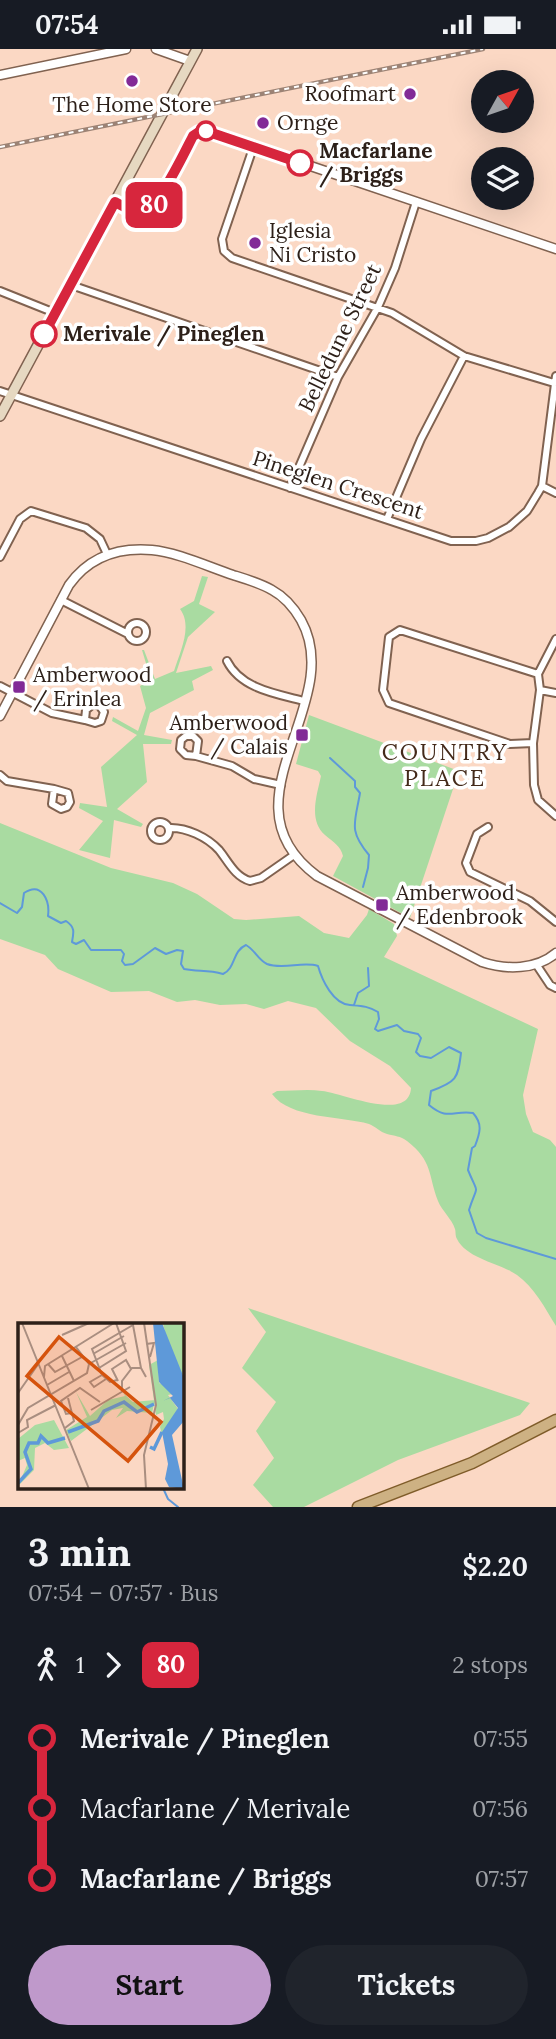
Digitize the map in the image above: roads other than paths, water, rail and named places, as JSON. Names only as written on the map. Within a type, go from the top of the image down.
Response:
[{"type":"main road","points":[[0,416],[197,49]]},
{"type":"main road","points":[[358,1507],[471,1463],[556,1420]]},
{"type":"street","points":[[0,75],[126,49]]},
{"type":"street","points":[[156,49],[190,61]]},
{"type":"street","points":[[115,202],[139,213],[147,211],[159,197],[193,136],[206,131],[556,249]]},
{"type":"street","points":[[253,148],[222,239],[224,251],[232,258],[378,307],[464,356],[555,379]]},
{"type":"street","name":"Belledune Street","points":[[290,488],[338,377],[378,307],[396,268],[416,202]]},
{"type":"street","points":[[71,285],[338,377]]},
{"type":"street","points":[[0,291],[55,313]]},
{"type":"street","points":[[387,519],[421,439],[464,356]]},
{"type":"street","name":"Pineglen Crescent","points":[[0,391],[451,541],[476,541],[509,527],[527,511],[542,486],[555,379]]},
{"type":"street","points":[[542,486],[556,493]]},
{"type":"street","points":[[0,557],[20,519],[31,511],[86,528],[100,539],[107,554]]},
{"type":"street","points":[[0,716],[77,574],[99,557],[127,548],[155,550],[262,585],[284,597],[300,619],[311,647],[312,674],[281,785],[278,807],[280,828],[294,855],[317,876],[482,962],[510,967],[536,964],[556,953]]},
{"type":"street","points":[[61,600],[128,634]]},
{"type":"street","points":[[533,743],[510,744],[389,703],[383,690],[389,637],[400,630],[538,674]]},
{"type":"street","points":[[556,639],[538,674],[540,690],[533,743],[534,785],[538,800],[556,816]]},
{"type":"street","points":[[227,661],[236,674],[258,688],[304,701]]},
{"type":"street","points":[[0,686],[51,713],[85,720]]},
{"type":"street","points":[[540,690],[556,693]]},
{"type":"street","points":[[196,756],[232,766],[254,779],[281,785]]},
{"type":"street","points":[[0,775],[7,781],[54,789]]},
{"type":"street","points":[[488,827],[477,834],[466,863],[470,872],[530,901],[556,922]]},
{"type":"street","points":[[169,828],[205,839],[217,848],[237,874],[250,881],[261,878],[294,855]]},
{"type":"street","points":[[536,964],[550,985],[556,988]]},
{"type":"waterway","points":[[330,758],[355,781],[355,787],[360,793],[355,826],[358,839],[369,855],[363,887]]},
{"type":"waterway","points":[[0,903],[17,913],[22,907],[24,893],[36,889],[44,894],[48,904],[48,916],[71,925],[72,942],[76,944],[84,940],[91,950],[121,950],[125,965],[133,964],[155,948],[166,954],[177,950],[183,951],[181,964],[184,969],[223,974],[230,968],[238,951],[246,945],[261,960],[273,966],[318,966],[325,984],[338,1000],[344,1004],[368,1007],[378,1012],[379,1019],[375,1029],[378,1031],[397,1025],[404,1031],[418,1034],[421,1038],[416,1052],[420,1056],[431,1058],[449,1047],[461,1053],[457,1074],[451,1082],[431,1091],[429,1105],[446,1114],[473,1113],[478,1121],[479,1133],[472,1148],[468,1170],[476,1190],[469,1210],[477,1233],[556,1259]]},
{"type":"waterway","points":[[354,1005],[358,993],[369,986],[368,968]]},
{"type":"waterway","points":[[163,1489],[168,1499],[178,1507]]},
{"type":"railway","points":[[0,147],[483,49]]},
{"type":"place","name":"The Home Store","points":[[132,81]]},
{"type":"place","name":"Roofmart","points":[[410,94]]},
{"type":"place","name":"Ornge","points":[[263,123]]},
{"type":"place","name":"Macfarlane / Briggs","points":[[300,163]]},
{"type":"place","name":"Iglesia Ni Cristo","points":[[255,243]]},
{"type":"place","name":"Merivale / Pineglen","points":[[44,334]]},
{"type":"place","name":"Amberwood / Erinlea","points":[[19,687]]},
{"type":"place","name":"Amberwood / Calais","points":[[302,735]]},
{"type":"place","name":"Amberwood / Edenbrook","points":[[382,905]]},
{"type":"district","name":"COUNTRY PLACE","points":[[445,765]]}]
